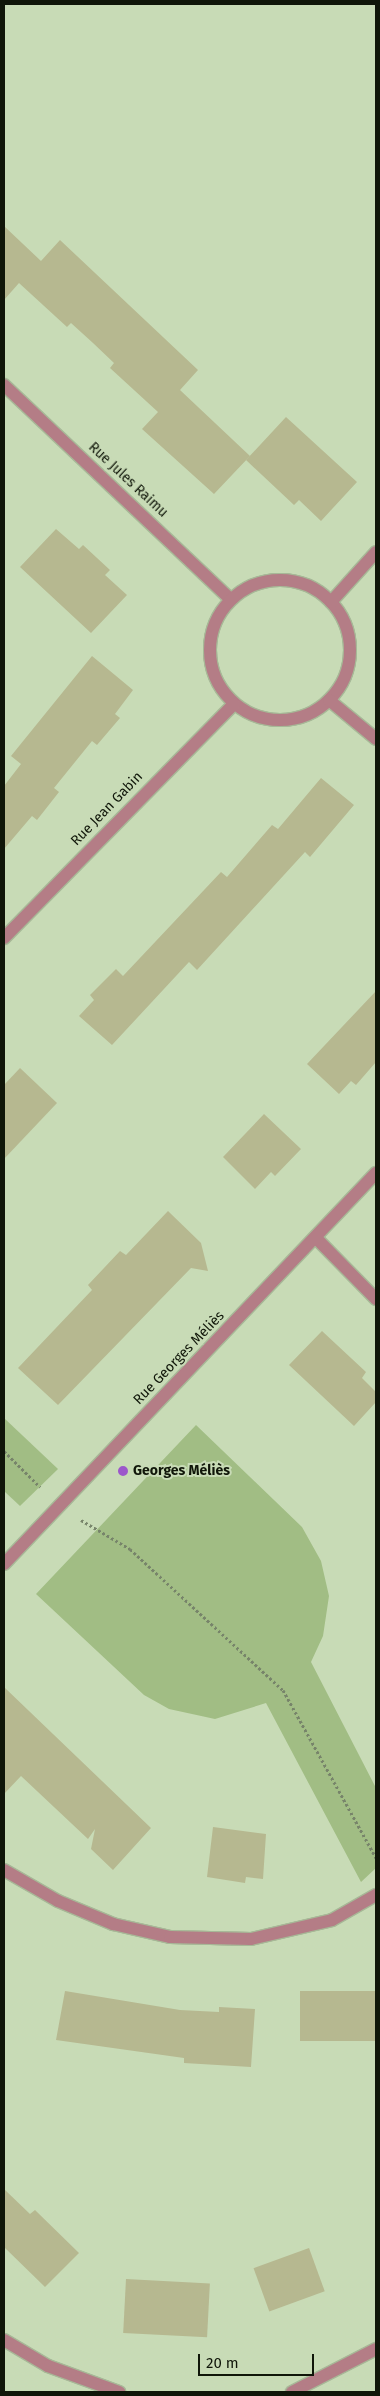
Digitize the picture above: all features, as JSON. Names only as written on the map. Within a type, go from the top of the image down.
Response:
[{"type":"street","name":"Rue Jules Raimu","points":[[5,387],[230,599]]},
{"type":"street","points":[[331,602],[376,552]]},
{"type":"street","points":[[270,580],[292,581],[313,588],[331,602],[343,620],[349,640],[349,662],[342,682],[329,700],[312,712],[293,719],[252,714],[234,704],[219,686],[210,664],[210,640],[217,618],[230,599],[249,587],[270,580]]},
{"type":"street","points":[[329,700],[376,739]]},
{"type":"street","name":"Rue Jean Gabin","points":[[4,938],[234,704]]},
{"type":"street","name":"Rue Georges Méliès","points":[[4,1564],[56,1506],[316,1238],[376,1173]]},
{"type":"street","points":[[316,1238],[376,1298]]},
{"type":"street","points":[[4,1870],[58,1902],[113,1924],[170,1937],[251,1939],[332,1920],[376,1895]]},
{"type":"street","points":[[4,2340],[48,2366],[119,2392]]},
{"type":"street","points":[[292,2392],[376,2349]]},
{"type":"path","points":[[4,1451],[56,1506],[130,1549],[283,1690],[376,1858]]},
{"type":"green space","points":[[4,1418],[58,1469],[20,1506],[4,1491]]},
{"type":"green space","points":[[196,1425],[302,1527],[321,1561],[329,1596],[323,1636],[311,1662],[376,1788],[376,1868],[361,1882],[266,1703],[215,1719],[169,1709],[144,1695],[36,1594]]},
{"type":"building","points":[[4,226],[41,261],[60,240],[198,370],[180,390],[250,456],[214,494],[142,429],[158,412],[110,368],[114,363],[93,343],[71,323],[67,327],[19,283],[4,300]]},
{"type":"building","points":[[286,417],[357,482],[321,521],[299,500],[294,505],[246,460]]},
{"type":"building","points":[[56,529],[79,549],[83,545],[110,570],[105,575],[127,595],[91,633],[20,567]]},
{"type":"building","points":[[92,656],[133,690],[115,714],[120,718],[97,745],[92,741],[54,788],[59,792],[37,820],[32,816],[4,849],[4,786],[21,764],[11,756]]},
{"type":"building","points":[[321,778],[354,805],[310,857],[305,852],[197,970],[189,962],[112,1045],[79,1016],[94,1000],[90,995],[116,969],[123,976],[221,872],[227,877],[272,825],[278,829]]},
{"type":"building","points":[[376,991],[376,1062],[356,1085],[351,1081],[339,1094],[307,1064]]},
{"type":"building","points":[[20,1068],[57,1103],[4,1159],[4,1085]]},
{"type":"building","points":[[264,1114],[301,1149],[275,1176],[271,1172],[255,1189],[223,1157]]},
{"type":"building","points":[[168,1211],[201,1243],[208,1271],[191,1268],[58,1405],[18,1368],[92,1290],[88,1285],[120,1251],[126,1255]]},
{"type":"building","points":[[322,1331],[366,1372],[362,1378],[376,1392],[376,1402],[354,1426],[289,1365]]},
{"type":"building","points":[[4,1687],[151,1828],[113,1870],[91,1849],[95,1829],[88,1839],[21,1776],[4,1794]]},
{"type":"building","points":[[213,1827],[266,1834],[263,1879],[246,1877],[245,1883],[207,1877]]},
{"type":"building","points":[[65,1991],[180,2010],[219,2012],[219,2007],[255,2009],[251,2067],[184,2063],[184,2058],[56,2040]]},
{"type":"building","points":[[300,1991],[376,1991],[376,2041],[300,2041]]},
{"type":"building","points":[[4,2189],[30,2214],[35,2210],[79,2253],[45,2287],[4,2247]]},
{"type":"building","points":[[309,2248],[325,2291],[269,2311],[254,2268]]},
{"type":"building","points":[[126,2279],[210,2283],[207,2337],[123,2333]]},
{"type":"place","name":"Georges Méliès","points":[[123,1471]]}]
